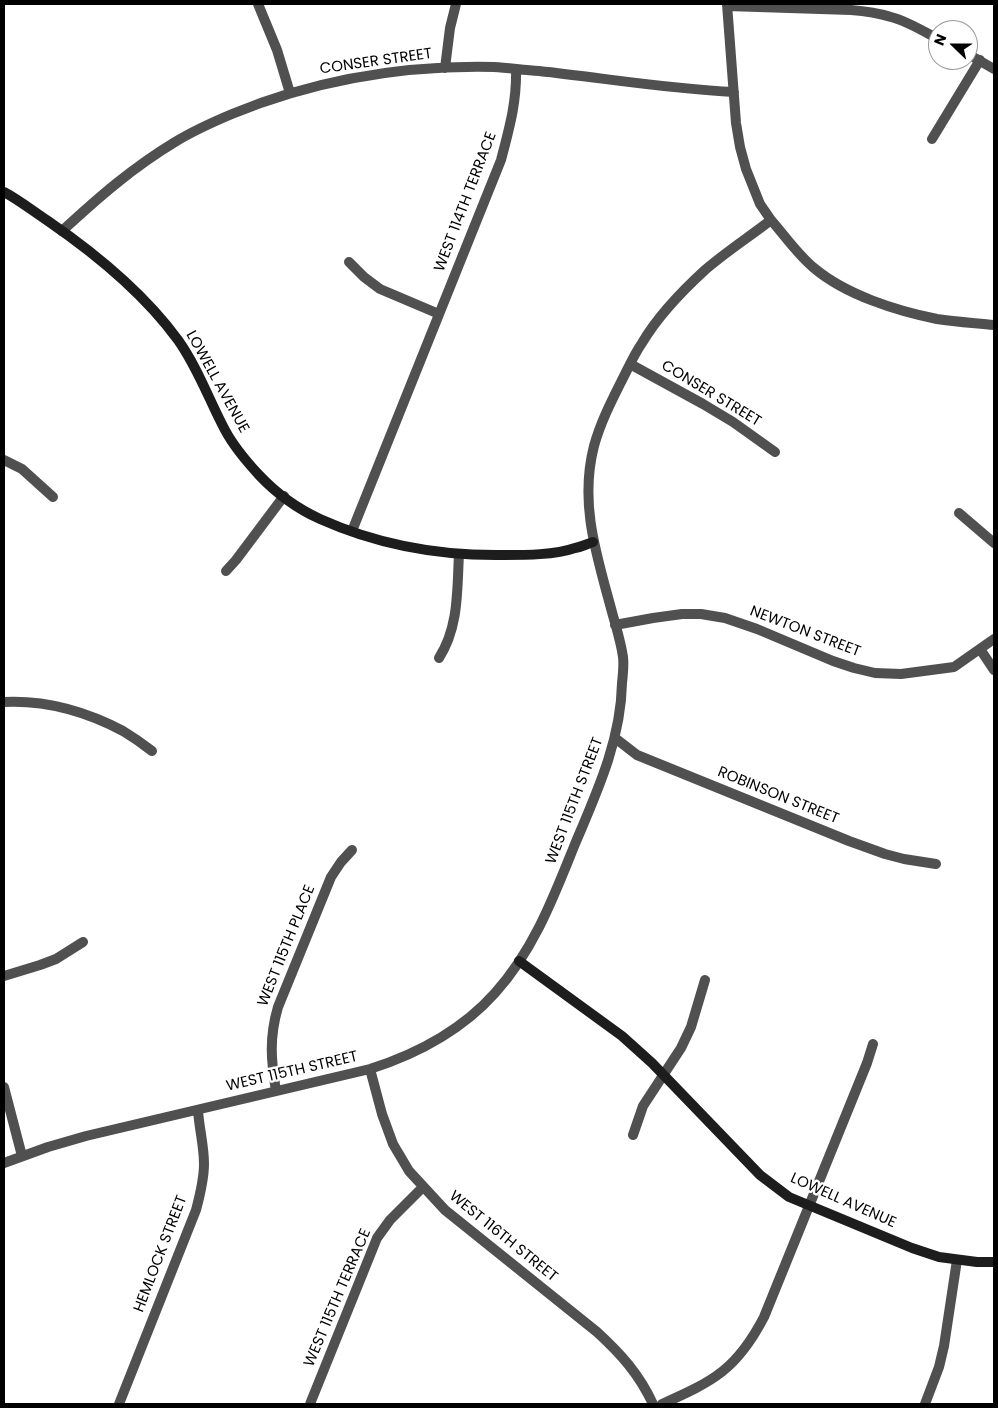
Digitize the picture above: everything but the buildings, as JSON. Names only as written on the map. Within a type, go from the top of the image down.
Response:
[{"type":"street","points":[[258,4],[290,93]]},
{"type":"street","points":[[445,68],[450,28],[456,4]]},
{"type":"street","points":[[928,34],[892,17],[868,12],[727,5],[738,139],[746,169],[760,204],[771,220],[814,268],[854,293],[900,310],[938,319],[994,325]]},
{"type":"street","points":[[932,140],[980,60],[994,69]]},
{"type":"street","name":"CONSER STREET","points":[[62,230],[108,188],[176,141],[209,124],[253,106],[324,84],[412,70],[495,67],[570,74],[680,89],[734,92]]},
{"type":"street","name":"WEST 114TH TERRACE","points":[[352,532],[501,160],[513,114],[517,88],[516,69]]},
{"type":"street","name":"LOWELL AVENUE","points":[[4,192],[62,230],[123,280],[147,304],[178,340],[196,370],[226,432],[244,458],[260,476],[284,496],[319,519],[352,532],[403,546],[481,556],[545,553],[574,549],[593,542]]},
{"type":"street","name":"WEST 115TH STREET","points":[[4,1163],[86,1136],[390,1063],[438,1039],[469,1018],[506,981],[533,940],[547,913],[606,770],[619,719],[623,657],[593,542],[589,517],[590,463],[601,426],[630,364],[655,324],[683,291],[707,269],[771,220]]},
{"type":"street","points":[[348,262],[380,289],[439,314]]},
{"type":"street","name":"CONSER STREET","points":[[630,364],[733,422],[775,452]]},
{"type":"street","points":[[4,460],[22,468],[53,497]]},
{"type":"street","points":[[226,571],[284,496]]},
{"type":"street","points":[[959,513],[994,544]]},
{"type":"street","points":[[439,658],[446,647],[454,624],[460,554]]},
{"type":"street","name":"NEWTON STREET","points":[[615,625],[682,614],[701,614],[725,618],[756,629],[833,662],[875,673],[901,674],[954,667],[994,639]]},
{"type":"street","points":[[980,649],[994,670]]},
{"type":"street","points":[[4,702],[38,703],[69,709],[97,718],[124,732],[152,751]]},
{"type":"street","name":"ROBINSON STREET","points":[[615,738],[637,755],[849,841],[885,854],[936,864]]},
{"type":"street","name":"WEST 115TH PLACE","points":[[276,1091],[271,1044],[278,1007],[331,877],[352,850]]},
{"type":"street","points":[[4,976],[56,959],[82,942]]},
{"type":"street","name":"LOWELL AVENUE","points":[[520,961],[622,1036],[652,1063],[765,1179],[788,1196],[912,1248],[939,1257],[994,1262]]},
{"type":"street","points":[[633,1135],[643,1106],[681,1048],[691,1027],[705,980]]},
{"type":"street","points":[[662,1404],[708,1382],[732,1364],[749,1344],[764,1317],[874,1044]]},
{"type":"street","name":"WEST 116TH STREET","points":[[370,1069],[382,1114],[393,1144],[409,1171],[445,1210],[597,1332],[618,1352],[646,1389],[653,1404]]},
{"type":"street","points":[[4,1087],[22,1156]]},
{"type":"street","name":"HEMLOCK STREET","points":[[119,1404],[196,1210],[201,1191],[204,1165],[198,1110]]},
{"type":"street","name":"WEST 115TH TERRACE","points":[[310,1404],[377,1238],[390,1220],[423,1187]]},
{"type":"street","points":[[925,1404],[939,1367],[944,1346],[957,1260]]}]
